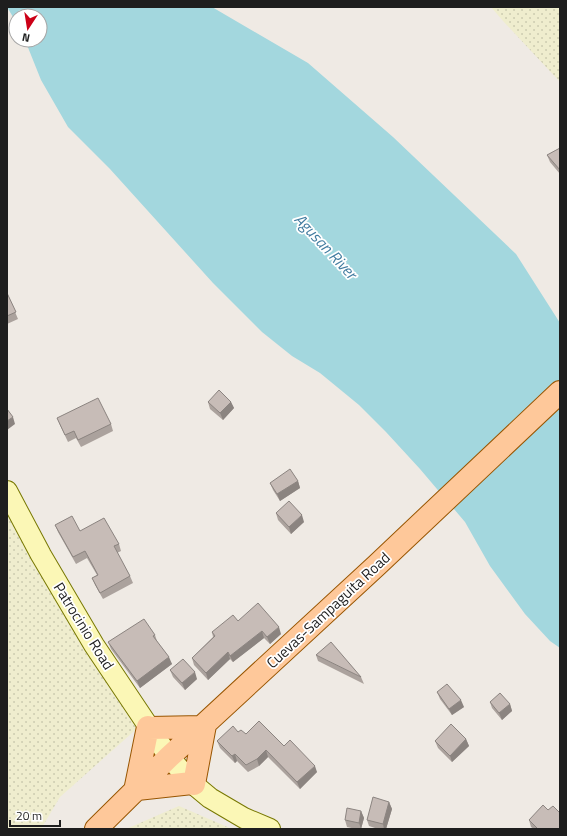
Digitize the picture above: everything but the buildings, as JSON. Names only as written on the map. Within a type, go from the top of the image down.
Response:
[{"type":"main road","name":"Cuevas-Sampaguita Road","points":[[96,829],[169,757],[377,565],[560,392]]},
{"type":"main road","points":[[203,726],[193,784],[136,790],[149,727],[203,726]]},
{"type":"street","name":"Patrocinio Road","points":[[7,491],[41,555],[94,645],[169,757],[193,784],[210,798],[244,818],[270,829]]},
{"type":"shaded area","points":[[491,7],[560,7],[560,82],[503,21]]},
{"type":"shaded area","points":[[7,514],[141,725],[60,797],[41,829],[7,829]]},
{"type":"shaded area","points":[[179,806],[232,829],[126,829]]},
{"type":"water","name":"Agusan River","points":[[7,7],[212,7],[308,63],[393,137],[516,254],[560,323],[560,648],[550,641],[525,614],[490,566],[465,522],[386,432],[359,405],[320,373],[292,356],[262,332],[213,283],[110,169],[68,127],[41,80],[28,48],[48,48],[48,8],[8,9]]}]
